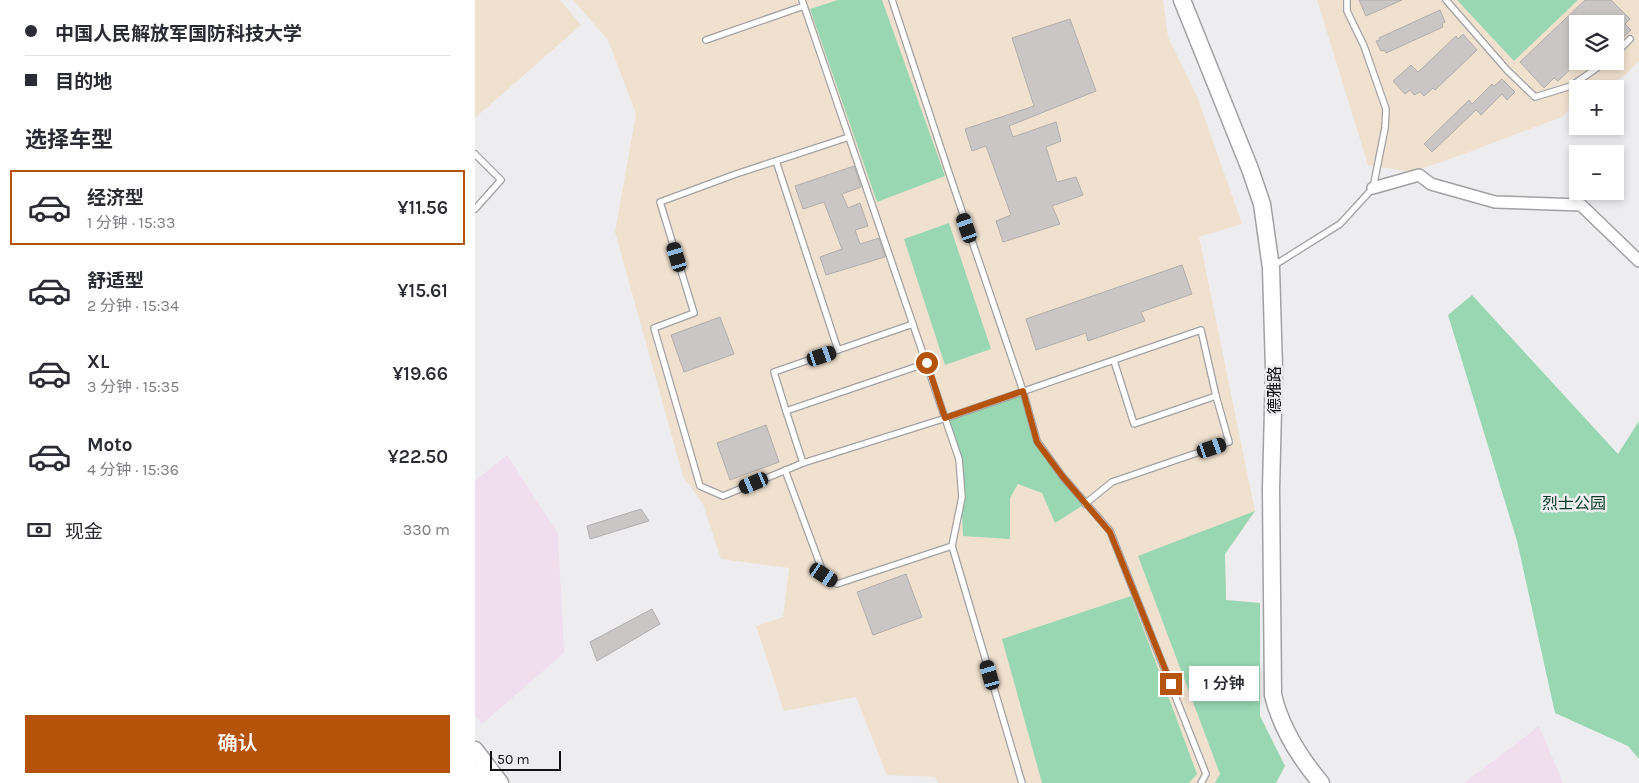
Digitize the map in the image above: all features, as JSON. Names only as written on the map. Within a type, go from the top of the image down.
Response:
[{"type":"street","name":"德雅路","points":[[1176,0],[1257,204],[1268,268],[1268,370],[1264,488],[1266,694],[1272,722],[1298,769],[1309,783]]},
{"type":"street","name":"德雅路","points":[[1182,0],[1263,204],[1274,369],[1271,489],[1273,696],[1283,725],[1305,764],[1321,783]]},
{"type":"street","points":[[1373,188],[1419,175],[1431,184],[1495,202],[1581,205],[1639,261]]},
{"type":"street","points":[[475,750],[500,783]]},
{"type":"street","points":[[475,772],[484,783]]},
{"type":"lane","points":[[892,0],[1023,391],[1037,442],[1063,477],[1110,532],[1206,774],[1201,783]]},
{"type":"lane","points":[[1268,268],[1340,224],[1373,188],[1385,128],[1386,109],[1365,46],[1347,12],[1347,0]]},
{"type":"lane","points":[[1446,0],[1507,70],[1535,97],[1571,86],[1594,70]]},
{"type":"lane","points":[[706,40],[803,3],[959,459],[962,497],[952,546],[1022,783]]},
{"type":"lane","points":[[1624,45],[1630,39]]},
{"type":"lane","points":[[849,137],[660,202],[694,313],[654,328],[700,486],[723,496],[803,463],[945,418],[1201,330],[1229,442],[1112,482],[1085,504]]},
{"type":"lane","points":[[475,154],[501,180],[475,209]]},
{"type":"lane","points":[[776,161],[838,350]]},
{"type":"lane","points":[[803,463],[774,372],[913,324]]},
{"type":"lane","points":[[1114,360],[1134,424],[1216,396]]},
{"type":"lane","points":[[786,411],[927,363]]},
{"type":"lane","points":[[785,470],[824,575],[837,584],[952,546]]},
{"type":"shaded area","points":[[475,0],[560,0],[581,25],[475,118]]},
{"type":"shaded area","points":[[573,0],[1163,0],[1168,37],[1197,96],[1242,224],[1199,237],[1255,511],[1225,554],[1226,600],[1260,603],[1260,716],[1285,766],[1276,783],[938,783],[935,777],[887,775],[856,697],[784,711],[756,626],[783,617],[789,568],[721,559],[703,504],[683,476],[615,232],[636,114],[608,40]]},
{"type":"shaded area","points":[[1317,0],[1639,0],[1639,61],[1624,76],[1617,80],[1569,80],[1569,110],[1562,117],[1411,172],[1368,165]]},
{"type":"shaded area","points":[[507,455],[558,534],[564,653],[482,724],[475,715],[475,481]]},
{"type":"shaded area","points":[[1539,726],[1563,783],[1464,783]]},
{"type":"green space","points":[[838,0],[882,0],[945,176],[877,202],[810,9]]},
{"type":"green space","points":[[1457,0],[1578,0],[1514,61]]},
{"type":"green space","points":[[949,223],[991,349],[945,365],[904,239]]},
{"type":"green space","name":"烈士公园","points":[[1472,295],[1618,454],[1639,421],[1639,759],[1628,746],[1555,713],[1517,541],[1448,315]]},
{"type":"green space","points":[[1023,391],[1037,441],[1085,504],[1055,523],[1042,493],[1018,484],[1010,498],[1010,539],[963,536],[959,459],[946,418]]},
{"type":"green space","points":[[1255,511],[1225,554],[1226,600],[1260,603],[1260,716],[1285,766],[1276,783],[1215,783],[1220,774],[1138,556]]},
{"type":"green space","points":[[1131,596],[1197,774],[1189,783],[1042,783],[1002,639]]},
{"type":"building","points":[[1359,0],[1402,0],[1366,16]]},
{"type":"building","points":[[1585,0],[1611,0],[1630,19],[1625,24],[1631,30],[1624,37],[1624,15],[1569,15]]},
{"type":"building","points":[[1440,10],[1445,22],[1442,23],[1443,27],[1386,53],[1385,50],[1381,51],[1376,41],[1380,40],[1379,38]]},
{"type":"building","points":[[1569,15],[1570,70],[1558,81],[1554,78],[1544,88],[1520,62]]},
{"type":"building","points":[[1070,19],[1096,91],[1009,126],[1013,137],[1056,122],[1061,141],[1046,147],[1057,182],[1076,177],[1083,195],[1052,206],[1060,224],[1003,242],[996,221],[1011,215],[986,146],[972,151],[965,129],[1034,106],[1012,38]]},
{"type":"building","points":[[1463,34],[1477,50],[1435,90],[1433,88],[1424,96],[1420,92],[1414,95],[1410,90],[1405,94],[1393,81],[1411,65],[1418,72],[1456,36],[1458,39]]},
{"type":"building","points":[[1502,79],[1515,92],[1507,100],[1502,94],[1481,115],[1476,110],[1432,152],[1424,144],[1469,100],[1472,104],[1492,84],[1494,86]]},
{"type":"building","points":[[854,166],[861,187],[842,194],[848,208],[860,203],[868,226],[855,230],[860,244],[879,238],[885,257],[826,275],[820,257],[842,249],[824,202],[803,209],[795,186]]},
{"type":"building","points":[[1182,265],[1192,294],[1141,312],[1145,321],[1088,341],[1086,333],[1036,350],[1026,319]]},
{"type":"building","points":[[720,317],[734,354],[684,372],[671,335]]},
{"type":"building","points":[[766,425],[779,462],[730,480],[717,443]]},
{"type":"building","points":[[641,509],[649,521],[590,539],[587,526]]},
{"type":"building","points":[[906,574],[922,617],[873,635],[857,592]]},
{"type":"building","points":[[652,609],[660,624],[597,661],[590,642]]},
{"type":"route","points":[[927,363],[945,418],[1023,391],[1037,442],[1063,477],[1110,532],[1171,684]]}]
